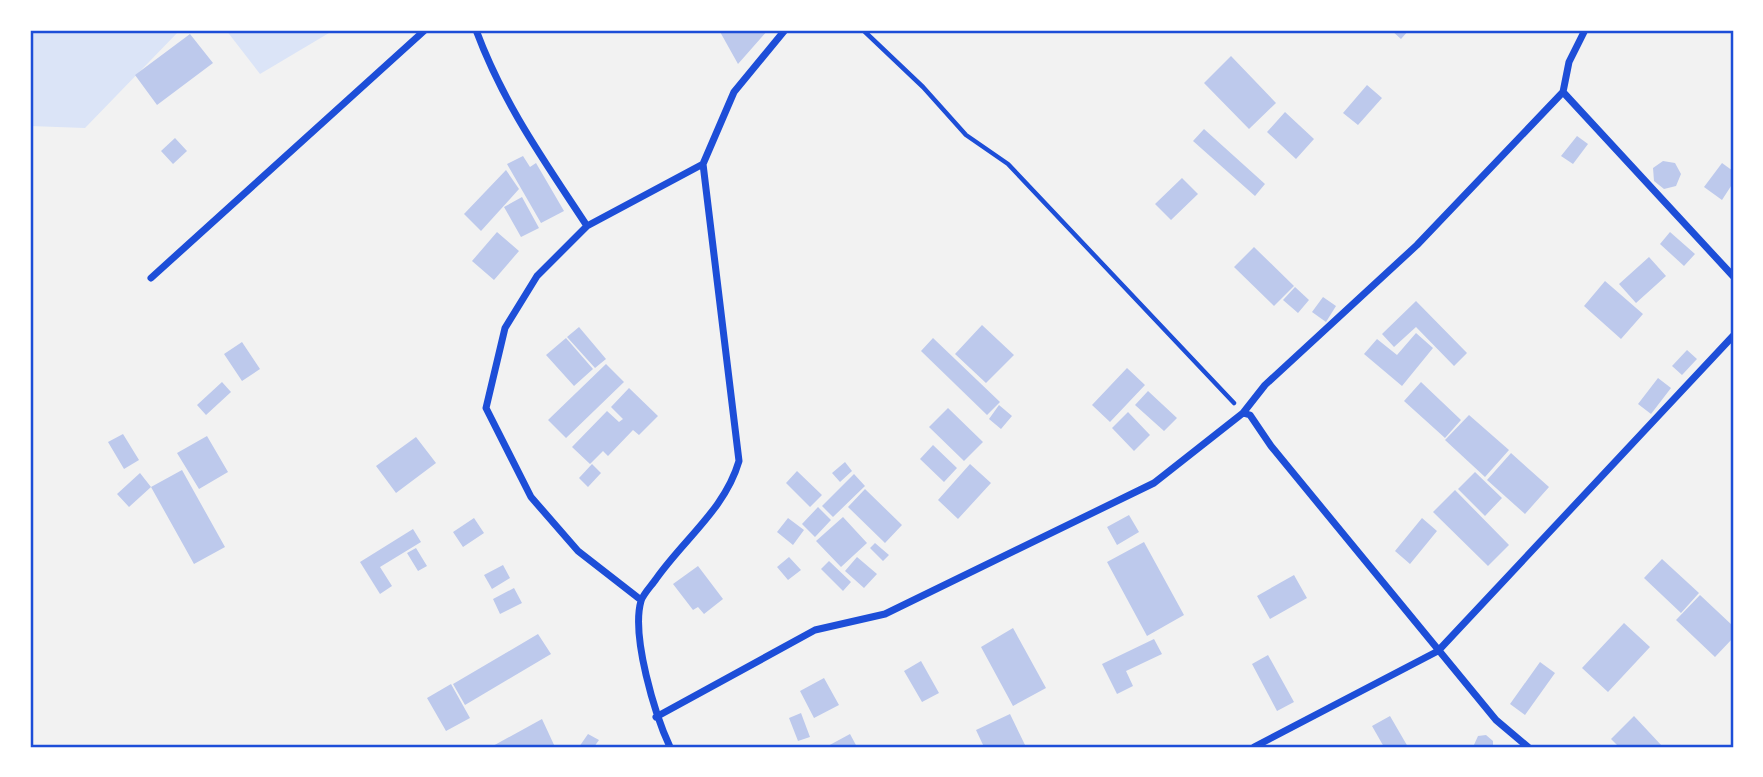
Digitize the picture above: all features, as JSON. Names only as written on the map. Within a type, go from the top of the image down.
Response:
[{"type":"street","points":[[151,278],[425,30]]},
{"type":"street","points":[[476,30],[495,80],[519,123],[587,226]]},
{"type":"street","points":[[670,747],[656,717],[641,649],[641,600],[723,500],[733,483],[739,461],[703,164],[734,92],[785,30]]},
{"type":"street","points":[[656,717],[815,630],[885,614],[1154,482],[1243,413],[1265,385],[1417,245],[1563,92],[1569,62],[1585,30]]},
{"type":"street","points":[[1563,92],[1733,276]]},
{"type":"street","points":[[641,600],[578,551],[531,498],[486,408],[505,328],[537,276],[587,226],[703,164]]},
{"type":"street","points":[[1254,747],[1438,651],[1733,336]]},
{"type":"street","points":[[1243,413],[1250,415],[1271,446],[1496,720],[1528,747]]},
{"type":"path","points":[[863,30],[923,87],[966,135],[1008,164],[1243,413]]},
{"type":"shaded area","points":[[30,30],[180,30],[85,128],[30,126]]},
{"type":"shaded area","points":[[226,30],[334,30],[260,74]]},
{"type":"building","points":[[719,30],[768,30],[738,64]]},
{"type":"building","points":[[1391,30],[1409,30],[1401,39]]},
{"type":"building","points":[[190,34],[213,63],[157,105],[135,75]]},
{"type":"building","points":[[1231,56],[1276,103],[1249,129],[1204,83]]},
{"type":"building","points":[[1367,85],[1382,98],[1358,125],[1343,113]]},
{"type":"building","points":[[1285,112],[1314,139],[1296,159],[1267,132]]},
{"type":"building","points":[[1204,129],[1265,184],[1255,196],[1193,141]]},
{"type":"building","points":[[1577,136],[1588,144],[1573,164],[1561,156]]},
{"type":"building","points":[[175,138],[187,151],[173,164],[161,151]]},
{"type":"building","points":[[523,156],[530,167],[536,163],[564,211],[541,223],[507,164]]},
{"type":"building","points":[[1663,161],[1675,163],[1681,174],[1676,186],[1664,189],[1654,181],[1653,168]]},
{"type":"building","points":[[1722,163],[1733,171],[1733,183],[1722,200],[1704,187]]},
{"type":"building","points":[[506,170],[519,189],[481,231],[464,214]]},
{"type":"building","points":[[1182,178],[1198,194],[1171,220],[1155,204]]},
{"type":"building","points":[[522,197],[539,228],[521,237],[504,207]]},
{"type":"building","points":[[497,232],[519,251],[494,280],[472,261]]},
{"type":"building","points":[[1670,232],[1695,254],[1684,266],[1660,244]]},
{"type":"building","points":[[1254,247],[1294,286],[1274,306],[1234,267]]},
{"type":"building","points":[[1649,257],[1666,276],[1636,303],[1619,284]]},
{"type":"building","points":[[1605,281],[1643,314],[1621,339],[1584,306]]},
{"type":"building","points":[[1295,287],[1309,300],[1298,313],[1283,300]]},
{"type":"building","points":[[1323,297],[1336,306],[1326,322],[1312,312]]},
{"type":"building","points":[[1416,301],[1467,353],[1454,366],[1416,327],[1394,347],[1382,334]]},
{"type":"building","points":[[982,325],[1014,355],[986,383],[955,354]]},
{"type":"building","points":[[579,327],[606,359],[595,368],[567,337]]},
{"type":"building","points":[[1416,333],[1433,348],[1402,386],[1364,354],[1377,339],[1397,355]]},
{"type":"building","points":[[566,338],[593,369],[574,386],[546,355]]},
{"type":"building","points":[[933,338],[1000,402],[987,415],[921,351]]},
{"type":"building","points":[[242,342],[260,369],[242,381],[224,354]]},
{"type":"building","points":[[1687,350],[1697,359],[1682,375],[1672,366]]},
{"type":"building","points":[[606,364],[624,382],[566,438],[548,420]]},
{"type":"building","points":[[1127,368],[1145,385],[1110,422],[1092,405]]},
{"type":"building","points":[[1658,378],[1671,388],[1651,414],[1638,404]]},
{"type":"building","points":[[222,382],[231,392],[206,415],[197,405]]},
{"type":"building","points":[[1421,382],[1461,420],[1445,438],[1404,401]]},
{"type":"building","points":[[629,388],[658,416],[639,435],[633,430],[608,456],[603,451],[590,464],[572,447],[607,411],[619,422],[623,419],[611,407]]},
{"type":"building","points":[[1148,391],[1177,418],[1164,431],[1135,405]]},
{"type":"building","points":[[999,405],[1012,416],[1001,429],[989,419]]},
{"type":"building","points":[[948,408],[983,442],[964,461],[929,427]]},
{"type":"building","points":[[1128,412],[1150,435],[1134,451],[1112,428]]},
{"type":"building","points":[[1469,415],[1509,450],[1485,477],[1445,440]]},
{"type":"building","points":[[123,434],[139,460],[124,469],[108,442]]},
{"type":"building","points":[[207,436],[228,472],[199,489],[177,453]]},
{"type":"building","points":[[416,437],[436,463],[396,493],[376,466]]},
{"type":"building","points":[[933,445],[957,468],[944,482],[920,459]]},
{"type":"building","points":[[1511,453],[1549,487],[1525,514],[1487,480]]},
{"type":"building","points":[[845,462],[852,471],[840,482],[832,473]]},
{"type":"building","points":[[592,464],[601,473],[588,487],[579,478]]},
{"type":"building","points":[[970,464],[991,483],[958,519],[938,500]]},
{"type":"building","points":[[182,470],[225,547],[194,564],[151,487]]},
{"type":"building","points":[[797,471],[822,495],[810,507],[786,483]]},
{"type":"building","points":[[1475,472],[1502,498],[1485,516],[1458,489]]},
{"type":"building","points":[[140,473],[151,487],[129,507],[117,494]]},
{"type":"building","points":[[854,474],[865,486],[833,517],[822,506]]},
{"type":"building","points":[[865,489],[902,525],[885,543],[848,507]]},
{"type":"building","points":[[1455,490],[1509,545],[1488,566],[1433,512]]},
{"type":"building","points":[[818,507],[831,520],[815,537],[802,524]]},
{"type":"building","points":[[1129,515],[1139,532],[1117,545],[1107,527]]},
{"type":"building","points":[[843,517],[867,543],[841,567],[816,541]]},
{"type":"building","points":[[474,518],[484,533],[463,547],[453,532]]},
{"type":"building","points":[[788,518],[804,530],[793,545],[777,532]]},
{"type":"building","points":[[1422,518],[1437,531],[1410,564],[1395,551]]},
{"type":"building","points":[[413,529],[421,542],[380,567],[392,586],[380,594],[360,562]]},
{"type":"building","points":[[1144,542],[1184,615],[1147,636],[1107,562]]},
{"type":"building","points":[[875,543],[889,555],[883,561],[870,548]]},
{"type":"building","points":[[416,548],[427,566],[418,571],[407,553]]},
{"type":"building","points":[[789,557],[801,570],[788,580],[777,567]]},
{"type":"building","points":[[857,557],[877,574],[864,588],[845,571]]},
{"type":"building","points":[[1662,559],[1699,593],[1681,613],[1644,578]]},
{"type":"building","points":[[829,561],[851,582],[843,591],[821,569]]},
{"type":"building","points":[[503,565],[510,578],[492,589],[484,575]]},
{"type":"building","points":[[698,566],[723,599],[704,614],[698,607],[693,610],[673,584]]},
{"type":"building","points":[[1294,575],[1307,598],[1270,619],[1257,596]]},
{"type":"building","points":[[514,588],[522,603],[500,614],[493,599]]},
{"type":"building","points":[[1700,595],[1733,626],[1733,638],[1715,657],[1676,620]]},
{"type":"building","points":[[1624,623],[1650,647],[1608,692],[1582,668]]},
{"type":"building","points":[[1013,628],[1046,688],[1013,706],[981,647]]},
{"type":"building","points":[[538,634],[551,654],[465,705],[453,684]]},
{"type":"building","points":[[1154,639],[1162,654],[1126,671],[1133,686],[1117,694],[1102,664]]},
{"type":"building","points":[[1268,655],[1294,702],[1277,711],[1252,664]]},
{"type":"building","points":[[921,661],[939,693],[922,702],[904,671]]},
{"type":"building","points":[[1540,662],[1555,673],[1525,715],[1510,704]]},
{"type":"building","points":[[824,678],[839,705],[814,718],[800,691]]},
{"type":"building","points":[[451,684],[470,718],[446,731],[427,698]]},
{"type":"building","points":[[801,713],[810,737],[798,741],[789,718]]},
{"type":"building","points":[[1010,714],[1026,747],[984,747],[976,730]]},
{"type":"building","points":[[1390,716],[1408,747],[1384,747],[1372,726]]},
{"type":"building","points":[[1634,716],[1661,747],[1619,747],[1611,739]]},
{"type":"building","points":[[542,719],[555,747],[491,747]]},
{"type":"building","points":[[588,734],[599,740],[594,747],[579,747]]},
{"type":"building","points":[[850,734],[857,747],[826,747]]},
{"type":"building","points":[[1486,735],[1493,741],[1493,747],[1473,747],[1478,736]]}]
